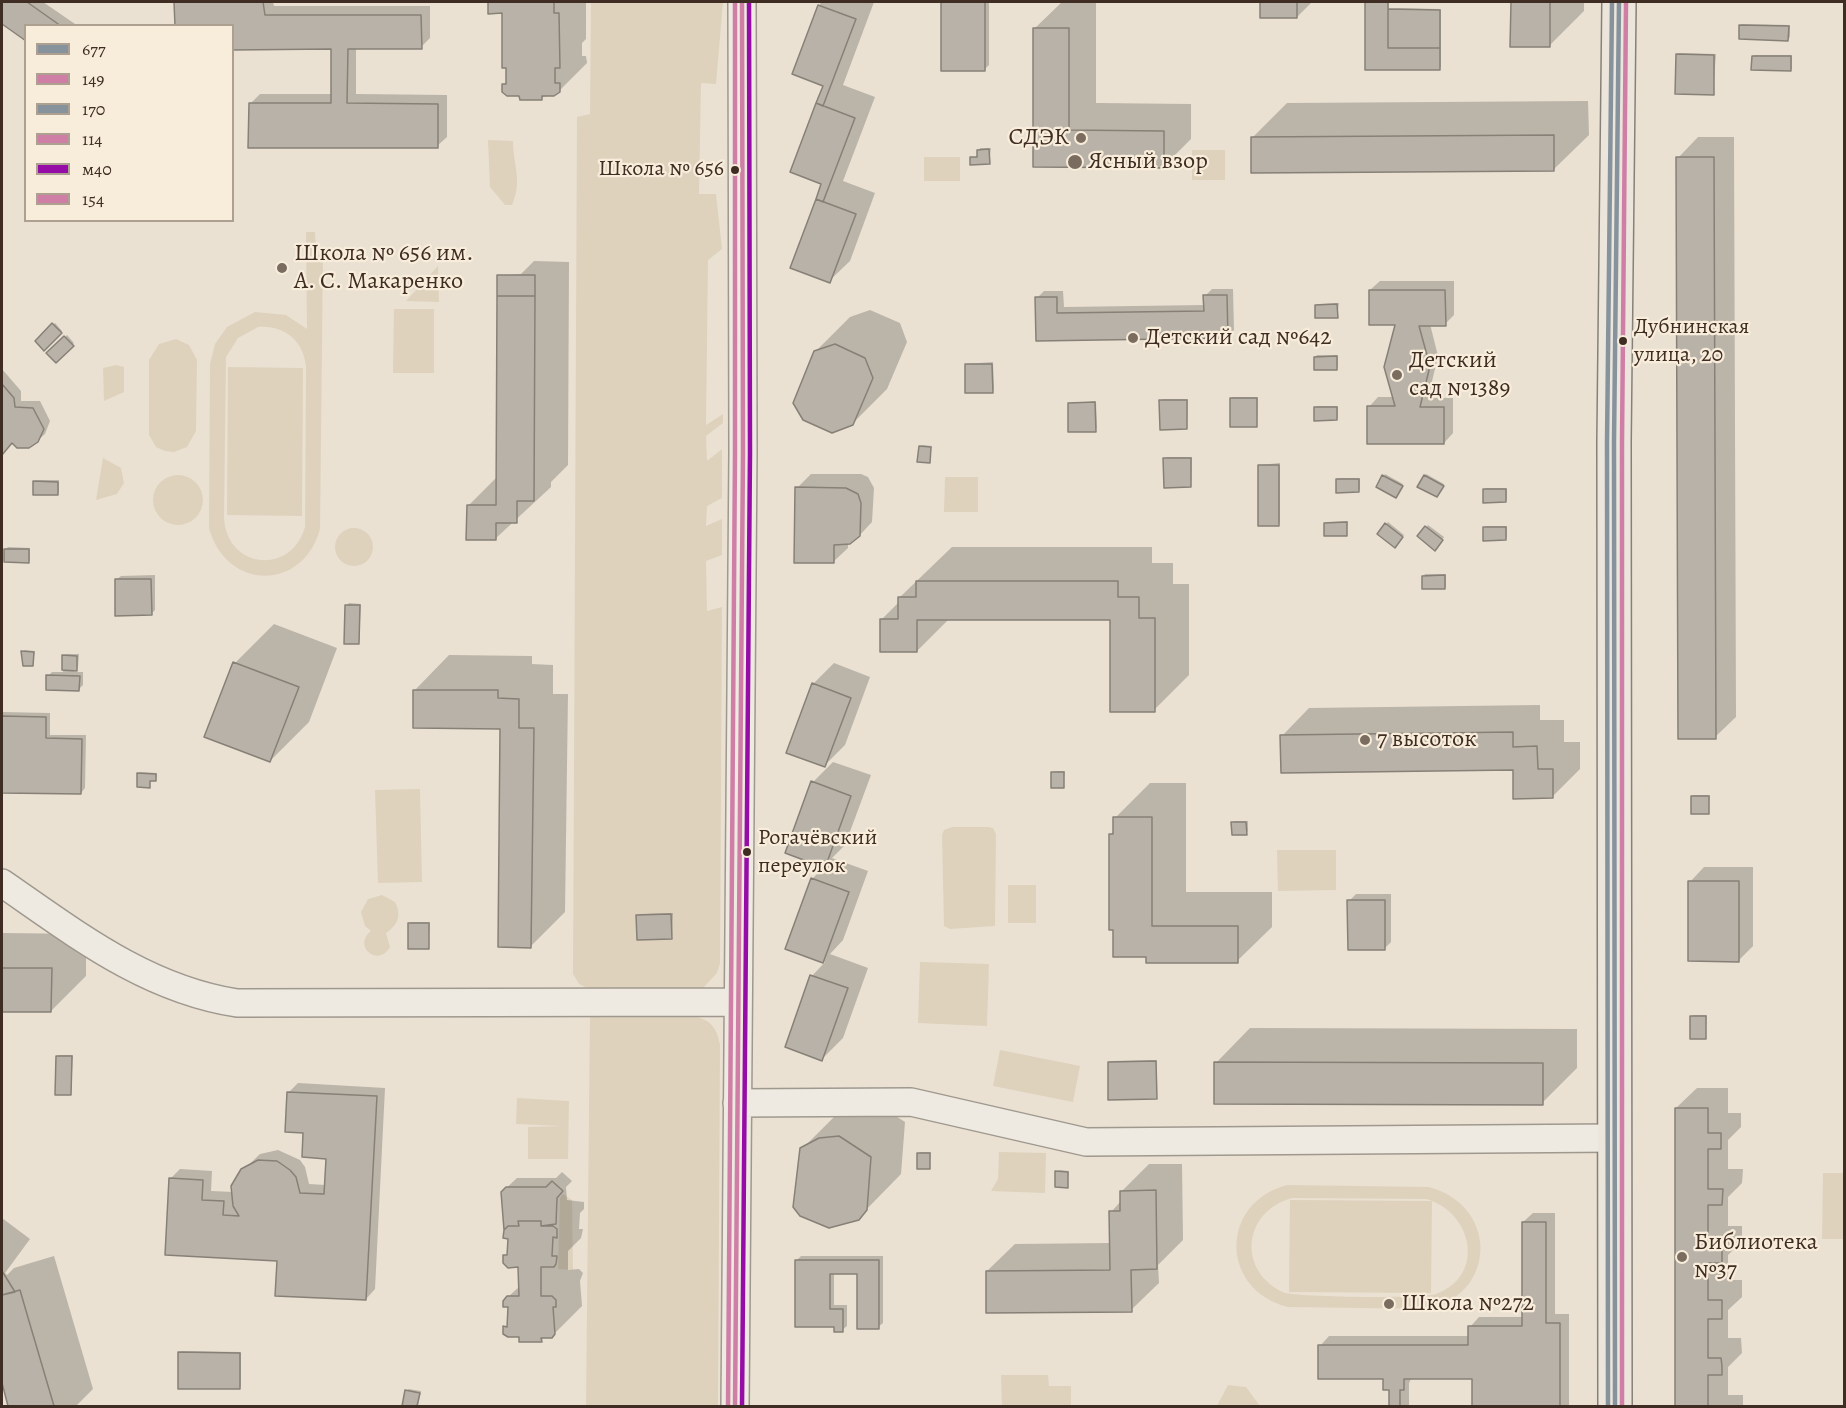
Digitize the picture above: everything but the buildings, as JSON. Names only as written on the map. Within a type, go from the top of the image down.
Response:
[{"type":"main road","points":[[1615,1407],[1614,442],[1619,2]]},
{"type":"street","points":[[735,1407],[743,452],[742,2]]},
{"type":"street","points":[[2,883],[99,951],[160,982],[208,998],[237,1003],[737,1002]]},
{"type":"street","points":[[737,1103],[911,1102],[1086,1142],[1615,1138]]},
{"type":"shaded area","points":[[591,2],[723,2],[716,84],[701,83],[699,194],[716,194],[722,249],[708,260],[706,425],[723,414],[723,423],[706,436],[707,461],[722,449],[722,498],[707,506],[706,526],[722,519],[722,555],[706,561],[707,611],[722,607],[720,963],[717,973],[703,988],[591,990],[579,984],[573,974],[577,117],[590,114]]},
{"type":"shaded area","points":[[488,140],[513,141],[517,188],[512,205],[505,205],[490,187]]},
{"type":"shaded area","points":[[1192,150],[1225,150],[1225,180],[1192,180]]},
{"type":"shaded area","points":[[924,157],[960,157],[960,181],[924,181]]},
{"type":"shaded area","points":[[306,232],[315,232],[316,255],[323,255],[320,529],[311,550],[298,564],[282,573],[264,576],[247,573],[231,564],[218,549],[209,528],[210,364],[215,344],[227,327],[255,312],[286,315],[307,329]],"holes":[[[258,327],[267,327],[291,336],[301,349],[306,366],[305,527],[298,543],[287,553],[274,559],[260,560],[247,556],[236,548],[228,535],[224,518],[226,357],[238,338]]]},
{"type":"shaded area","points":[[438,266],[439,302],[406,301]]},
{"type":"shaded area","points":[[394,309],[434,309],[434,373],[393,373]]},
{"type":"shaded area","points":[[176,339],[189,345],[197,360],[196,431],[187,447],[174,452],[156,447],[149,435],[149,360],[159,344]]},
{"type":"shaded area","points":[[116,365],[124,367],[124,392],[104,401],[103,368]]},
{"type":"shaded area","points":[[228,367],[303,368],[302,516],[227,515]]},
{"type":"shaded area","points":[[103,458],[121,468],[124,483],[117,494],[96,500]]},
{"type":"shaded area","points":[[173,475],[183,475],[196,482],[203,495],[203,505],[196,518],[183,525],[173,525],[164,521],[157,514],[153,505],[153,495],[157,486],[164,479]]},
{"type":"shaded area","points":[[945,477],[978,477],[978,512],[944,512]]},
{"type":"shaded area","points":[[354,528],[367,534],[373,547],[367,560],[354,566],[341,560],[335,547],[341,534]]},
{"type":"shaded area","points":[[420,789],[422,882],[378,883],[375,790]]},
{"type":"shaded area","points":[[952,827],[988,827],[993,828],[996,834],[995,926],[950,929],[944,926],[942,835],[944,830]]},
{"type":"shaded area","points":[[1277,850],[1336,850],[1336,890],[1278,891]]},
{"type":"shaded area","points":[[1008,885],[1036,885],[1036,923],[1008,923]]},
{"type":"shaded area","points":[[382,895],[395,902],[398,919],[386,933],[390,947],[385,953],[374,955],[365,948],[366,937],[371,931],[365,926],[361,912],[368,899]]},
{"type":"shaded area","points":[[920,962],[989,964],[987,1026],[918,1023]]},
{"type":"shaded area","points":[[590,1013],[692,1016],[704,1019],[712,1025],[719,1039],[718,1406],[586,1406]]},
{"type":"shaded area","points":[[1000,1050],[1080,1066],[1073,1102],[993,1086]]},
{"type":"shaded area","points":[[517,1098],[569,1101],[568,1159],[528,1159],[528,1127],[562,1126],[516,1124]]},
{"type":"shaded area","points":[[999,1152],[1046,1153],[1045,1193],[991,1191],[998,1179]]},
{"type":"shaded area","points":[[1823,1173],[1844,1173],[1844,1239],[1822,1239]]},
{"type":"shaded area","points":[[1287,1185],[1429,1187],[1451,1197],[1467,1211],[1477,1229],[1480,1248],[1477,1267],[1468,1285],[1452,1299],[1430,1309],[1288,1307],[1266,1298],[1250,1283],[1240,1266],[1236,1246],[1240,1227],[1249,1209],[1265,1195]],"holes":[[[1292,1198],[1426,1199],[1442,1206],[1454,1217],[1463,1230],[1467,1245],[1467,1259],[1462,1273],[1452,1285],[1436,1294],[1408,1297],[1361,1297],[1285,1293],[1269,1283],[1259,1271],[1253,1257],[1252,1243],[1255,1229],[1263,1216],[1275,1205]]]},
{"type":"shaded area","points":[[563,1194],[572,1200],[573,1270],[558,1269],[560,1198]]},
{"type":"shaded area","points":[[1290,1200],[1432,1201],[1431,1293],[1289,1292]]},
{"type":"shaded area","points":[[1001,1375],[1048,1375],[1049,1386],[1071,1386],[1071,1406],[1002,1405]]},
{"type":"shaded area","points":[[1228,1385],[1246,1387],[1260,1406],[1217,1406]]},
{"type":"transit line","name":"154","points":[[728,1406],[735,452],[735,2]]},
{"type":"transit line","name":"114","points":[[735,1406],[743,452],[742,2]]},
{"type":"transit line","name":"м40","points":[[742,1406],[750,452],[749,2]]},
{"type":"transit line","name":"170","points":[[1608,1406],[1607,442],[1612,2]]},
{"type":"transit line","name":"677","points":[[1615,1406],[1614,442],[1619,2]]},
{"type":"transit line","name":"149","points":[[1622,1406],[1622,442],[1626,2]]},
{"type":"place","name":"СДЭК","points":[[1081,138]]},
{"type":"place","name":"Ясный взор","points":[[1075,162]]},
{"type":"place","name":"Школа № 656","points":[[735,170]]},
{"type":"place","name":"Школа № 656 им. А. С. Макаренко","points":[[282,268]]},
{"type":"place","name":"Детский сад №642","points":[[1133,338]]},
{"type":"place","name":"Дубнинская улица, 20","points":[[1623,341]]},
{"type":"place","name":"Детский сад №1389","points":[[1397,375]]},
{"type":"place","name":"7 высоток","points":[[1365,740]]},
{"type":"place","name":"Рогачёвский переулок","points":[[747,852]]},
{"type":"place","name":"Библиотека №37","points":[[1682,1257]]},
{"type":"place","name":"Школа №272","points":[[1389,1304]]}]
